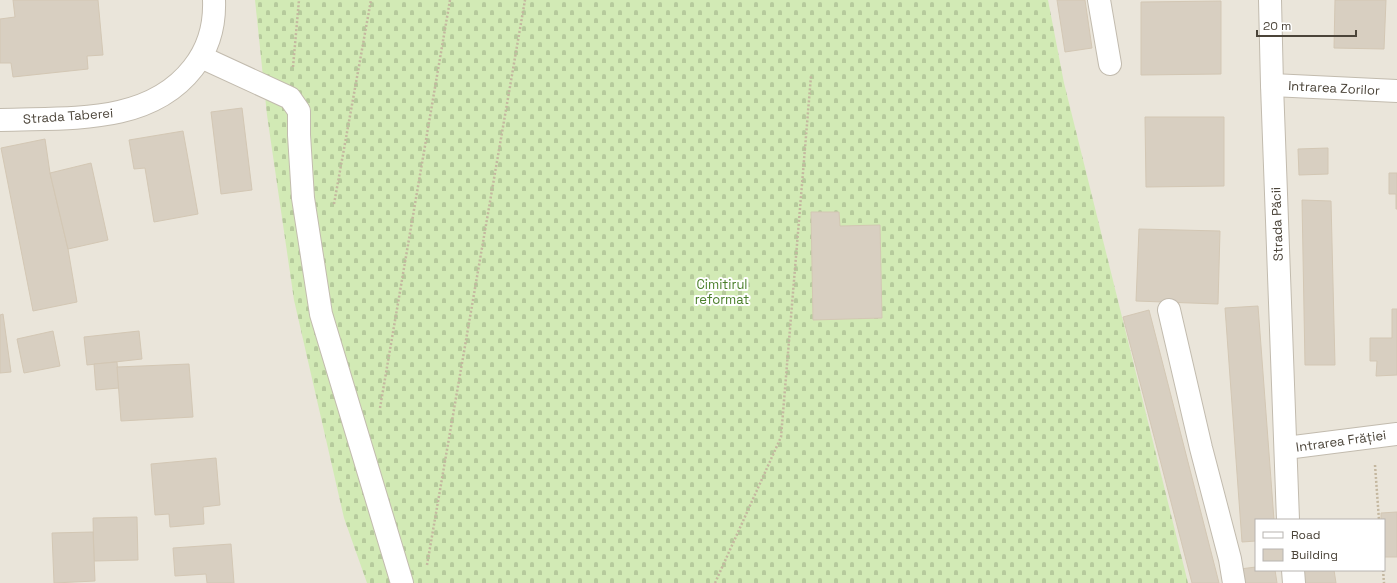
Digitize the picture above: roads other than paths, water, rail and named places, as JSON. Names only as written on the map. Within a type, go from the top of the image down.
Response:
[{"type":"street","name":"Strada Taberei","points":[[0,120],[98,116],[145,104],[168,93],[187,76],[202,57],[209,41],[215,15],[214,0]]},
{"type":"street","points":[[1099,0],[1110,64]]},
{"type":"street","name":"Strada Păcii","points":[[1270,0],[1288,519]]},
{"type":"street","points":[[202,57],[290,98],[299,111],[303,198],[321,314],[402,583]]},
{"type":"street","name":"Intrarea Zorilor","points":[[1272,85],[1397,92]]},
{"type":"street","points":[[1169,310],[1201,448],[1230,558],[1234,583]]},
{"type":"street","name":"Intrarea Frăției","points":[[1286,448],[1397,434]]},
{"type":"street","points":[[1292,571],[1294,583]]},
{"type":"park label","name":"Cimitirul reformat","points":[[722,292]]}]
